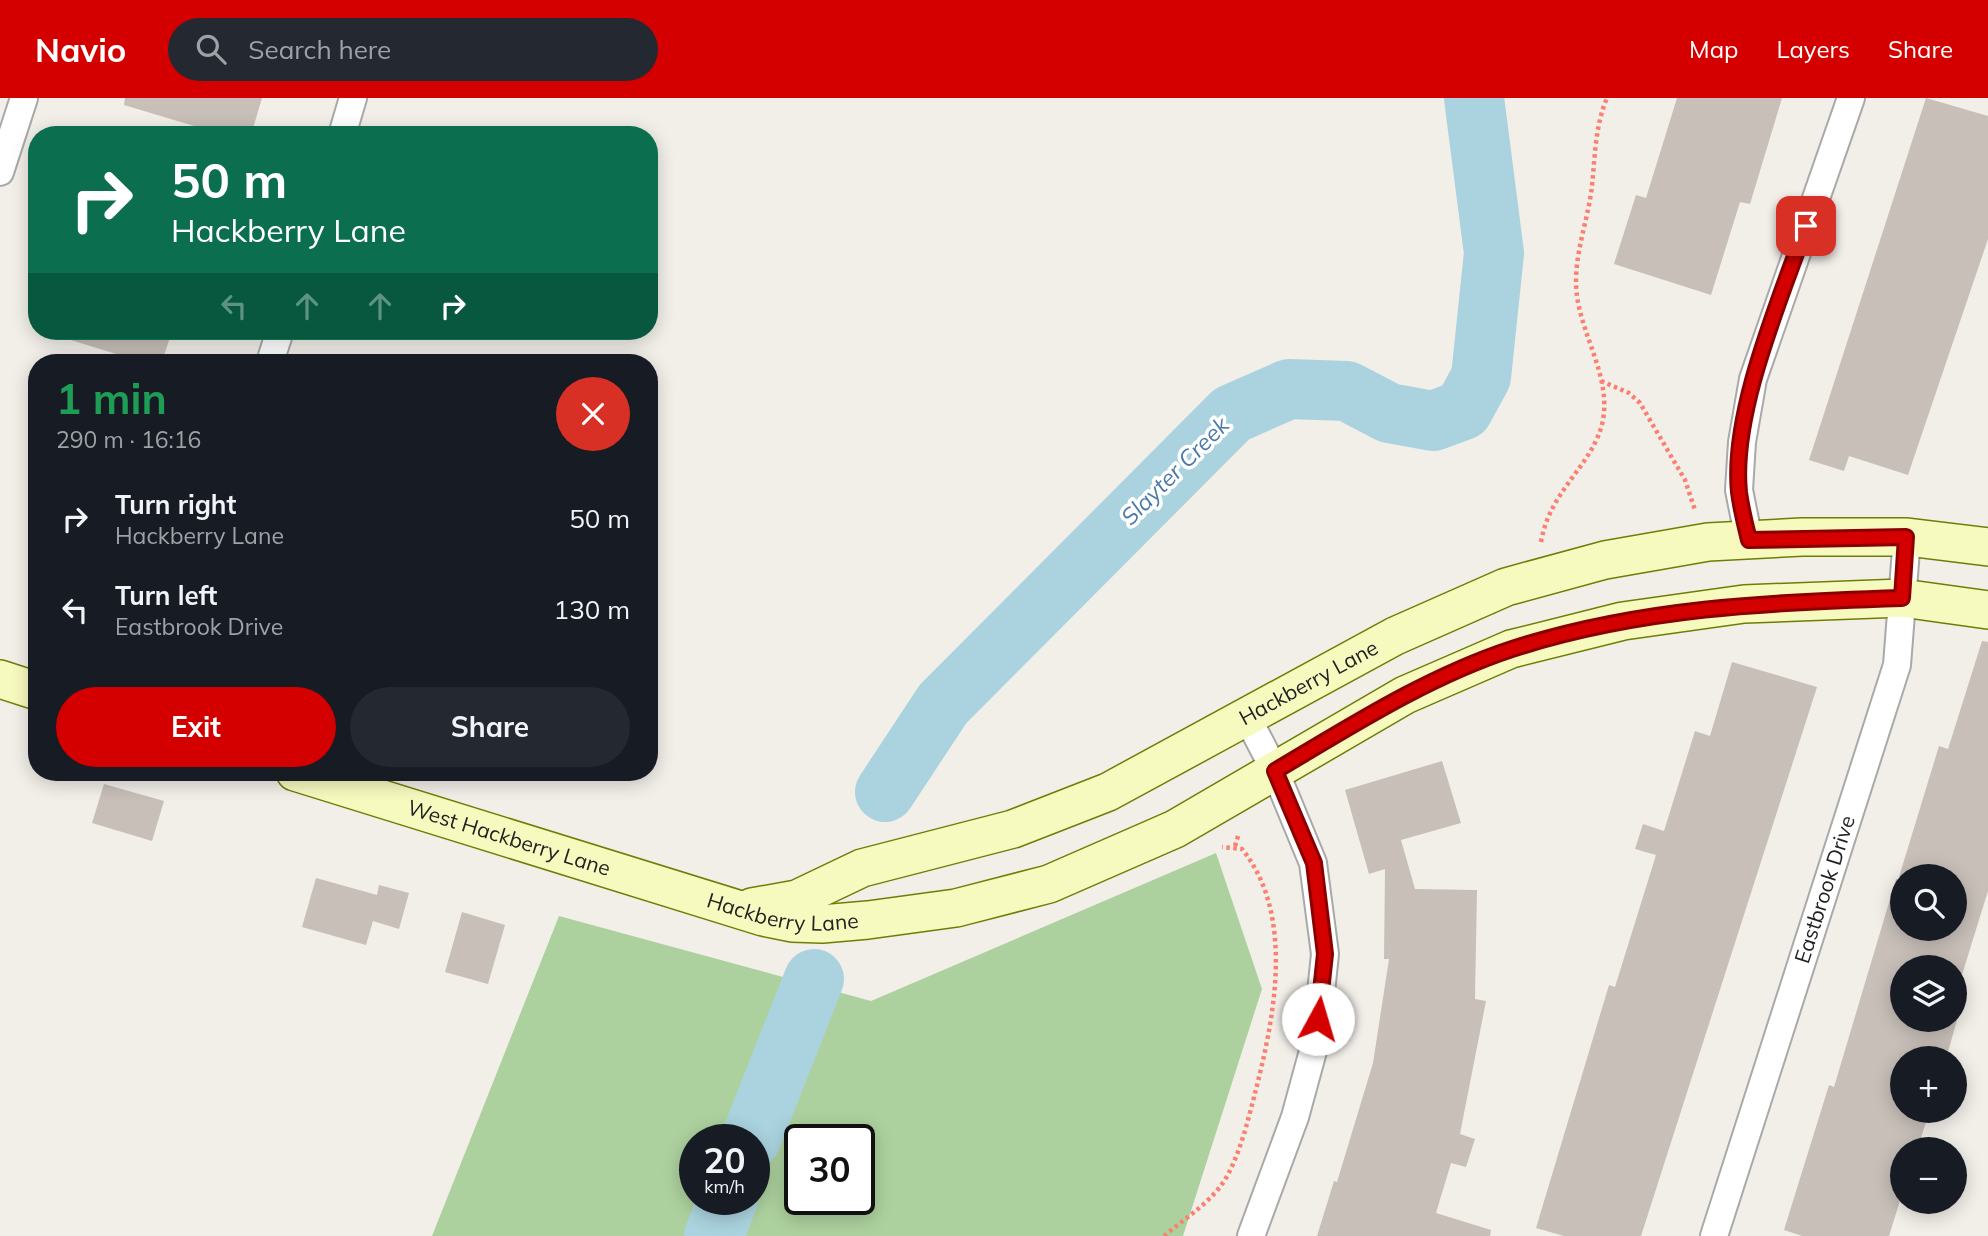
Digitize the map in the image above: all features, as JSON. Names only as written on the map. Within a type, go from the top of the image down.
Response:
[{"type":"street","points":[[0,172],[24,98]]},
{"type":"street","points":[[345,126],[353,98]]},
{"type":"street","points":[[1749,540],[1739,490],[1742,442],[1753,379],[1851,98]]},
{"type":"street","name":"Hackberry Lane","points":[[723,905],[760,907],[797,899],[862,868],[933,852],[1050,817],[1108,792],[1395,636],[1506,587],[1605,560],[1708,542],[1906,537],[1988,547]]},
{"type":"street","name":"Eastbrook Drive","points":[[1714,1236],[1897,665],[1906,537]]},
{"type":"street","name":"Hackberry Lane","points":[[723,905],[792,923],[822,925],[956,908],[1049,884],[1175,830],[1405,695],[1511,649],[1623,621],[1744,604],[1902,598],[1988,611]]},
{"type":"street","points":[[0,679],[28,688]]},
{"type":"street","points":[[1246,715],[1275,771],[1314,863],[1325,954],[1316,1040],[1295,1117],[1251,1236]]},
{"type":"street","name":"West Hackberry Lane","points":[[324,781],[723,905]]},
{"type":"path","points":[[1539,553],[1555,499],[1594,444],[1603,421],[1601,381],[1578,305],[1575,277],[1592,187],[1593,157],[1608,98]]},
{"type":"path","points":[[1601,381],[1629,393],[1640,403],[1685,480],[1700,520]]},
{"type":"path","points":[[1164,1236],[1200,1209],[1226,1178],[1244,1133],[1270,1026],[1274,959],[1265,891],[1251,860],[1242,849],[1222,848]]},
{"type":"green space","points":[[1216,853],[1262,989],[1183,1236],[432,1236],[559,916],[871,1001]]},
{"type":"building","points":[[125,98],[262,98],[254,126],[194,126],[124,105]]},
{"type":"building","points":[[1677,98],[1782,98],[1750,204],[1740,202],[1711,295],[1614,264],[1636,195],[1646,198]]},
{"type":"building","points":[[1926,98],[1988,116],[1988,239],[1908,475],[1849,456],[1844,471],[1809,460]]},
{"type":"building","points":[[71,340],[169,340],[165,354],[116,354]]},
{"type":"building","points":[[1982,641],[1988,642],[1988,891],[1967,959],[1967,955],[1890,955],[1890,1032],[1954,1032],[1950,1046],[1890,1046],[1890,1123],[1926,1123],[1921,1137],[1890,1137],[1890,1214],[1896,1214],[1889,1236],[1802,1236],[1784,1230],[1829,1085],[1834,1087],[1890,899],[1890,941],[1967,941],[1967,864],[1903,864],[1939,746],[1948,749]]},
{"type":"building","points":[[1732,662],[1817,687],[1641,1236],[1564,1236],[1536,1228],[1609,985],[1615,987],[1656,855],[1635,849],[1643,824],[1664,831],[1695,731],[1710,736]]},
{"type":"building","points":[[1442,761],[1461,823],[1401,840],[1415,889],[1477,890],[1475,999],[1486,1001],[1460,1134],[1475,1139],[1466,1167],[1451,1163],[1436,1213],[1491,1230],[1490,1236],[1317,1236],[1334,1181],[1337,1182],[1373,1063],[1389,959],[1384,959],[1385,869],[1369,874],[1345,790]]},
{"type":"building","points":[[104,784],[164,801],[152,841],[92,823]]},
{"type":"building","points":[[316,878],[377,895],[379,885],[409,893],[399,929],[373,921],[366,945],[302,927]]},
{"type":"building","points":[[462,912],[505,925],[488,984],[445,972]]},
{"type":"waterway","name":"Slayter Creek","points":[[885,792],[943,704],[1232,414],[1289,389],[1347,391],[1389,413],[1433,421],[1463,410],[1481,377],[1494,253],[1474,98]]},
{"type":"waterway","name":"Slayter Creek","points":[[757,1124],[814,979]]},
{"type":"waterway","name":"Slayter Creek","points":[[714,1236],[722,1215]]},
{"type":"route","points":[[1318,1019],[1325,954],[1314,863],[1275,771],[1405,695],[1511,649],[1623,621],[1744,604],[1902,598],[1906,537],[1749,540],[1739,490],[1742,442],[1753,379],[1806,226]]}]
